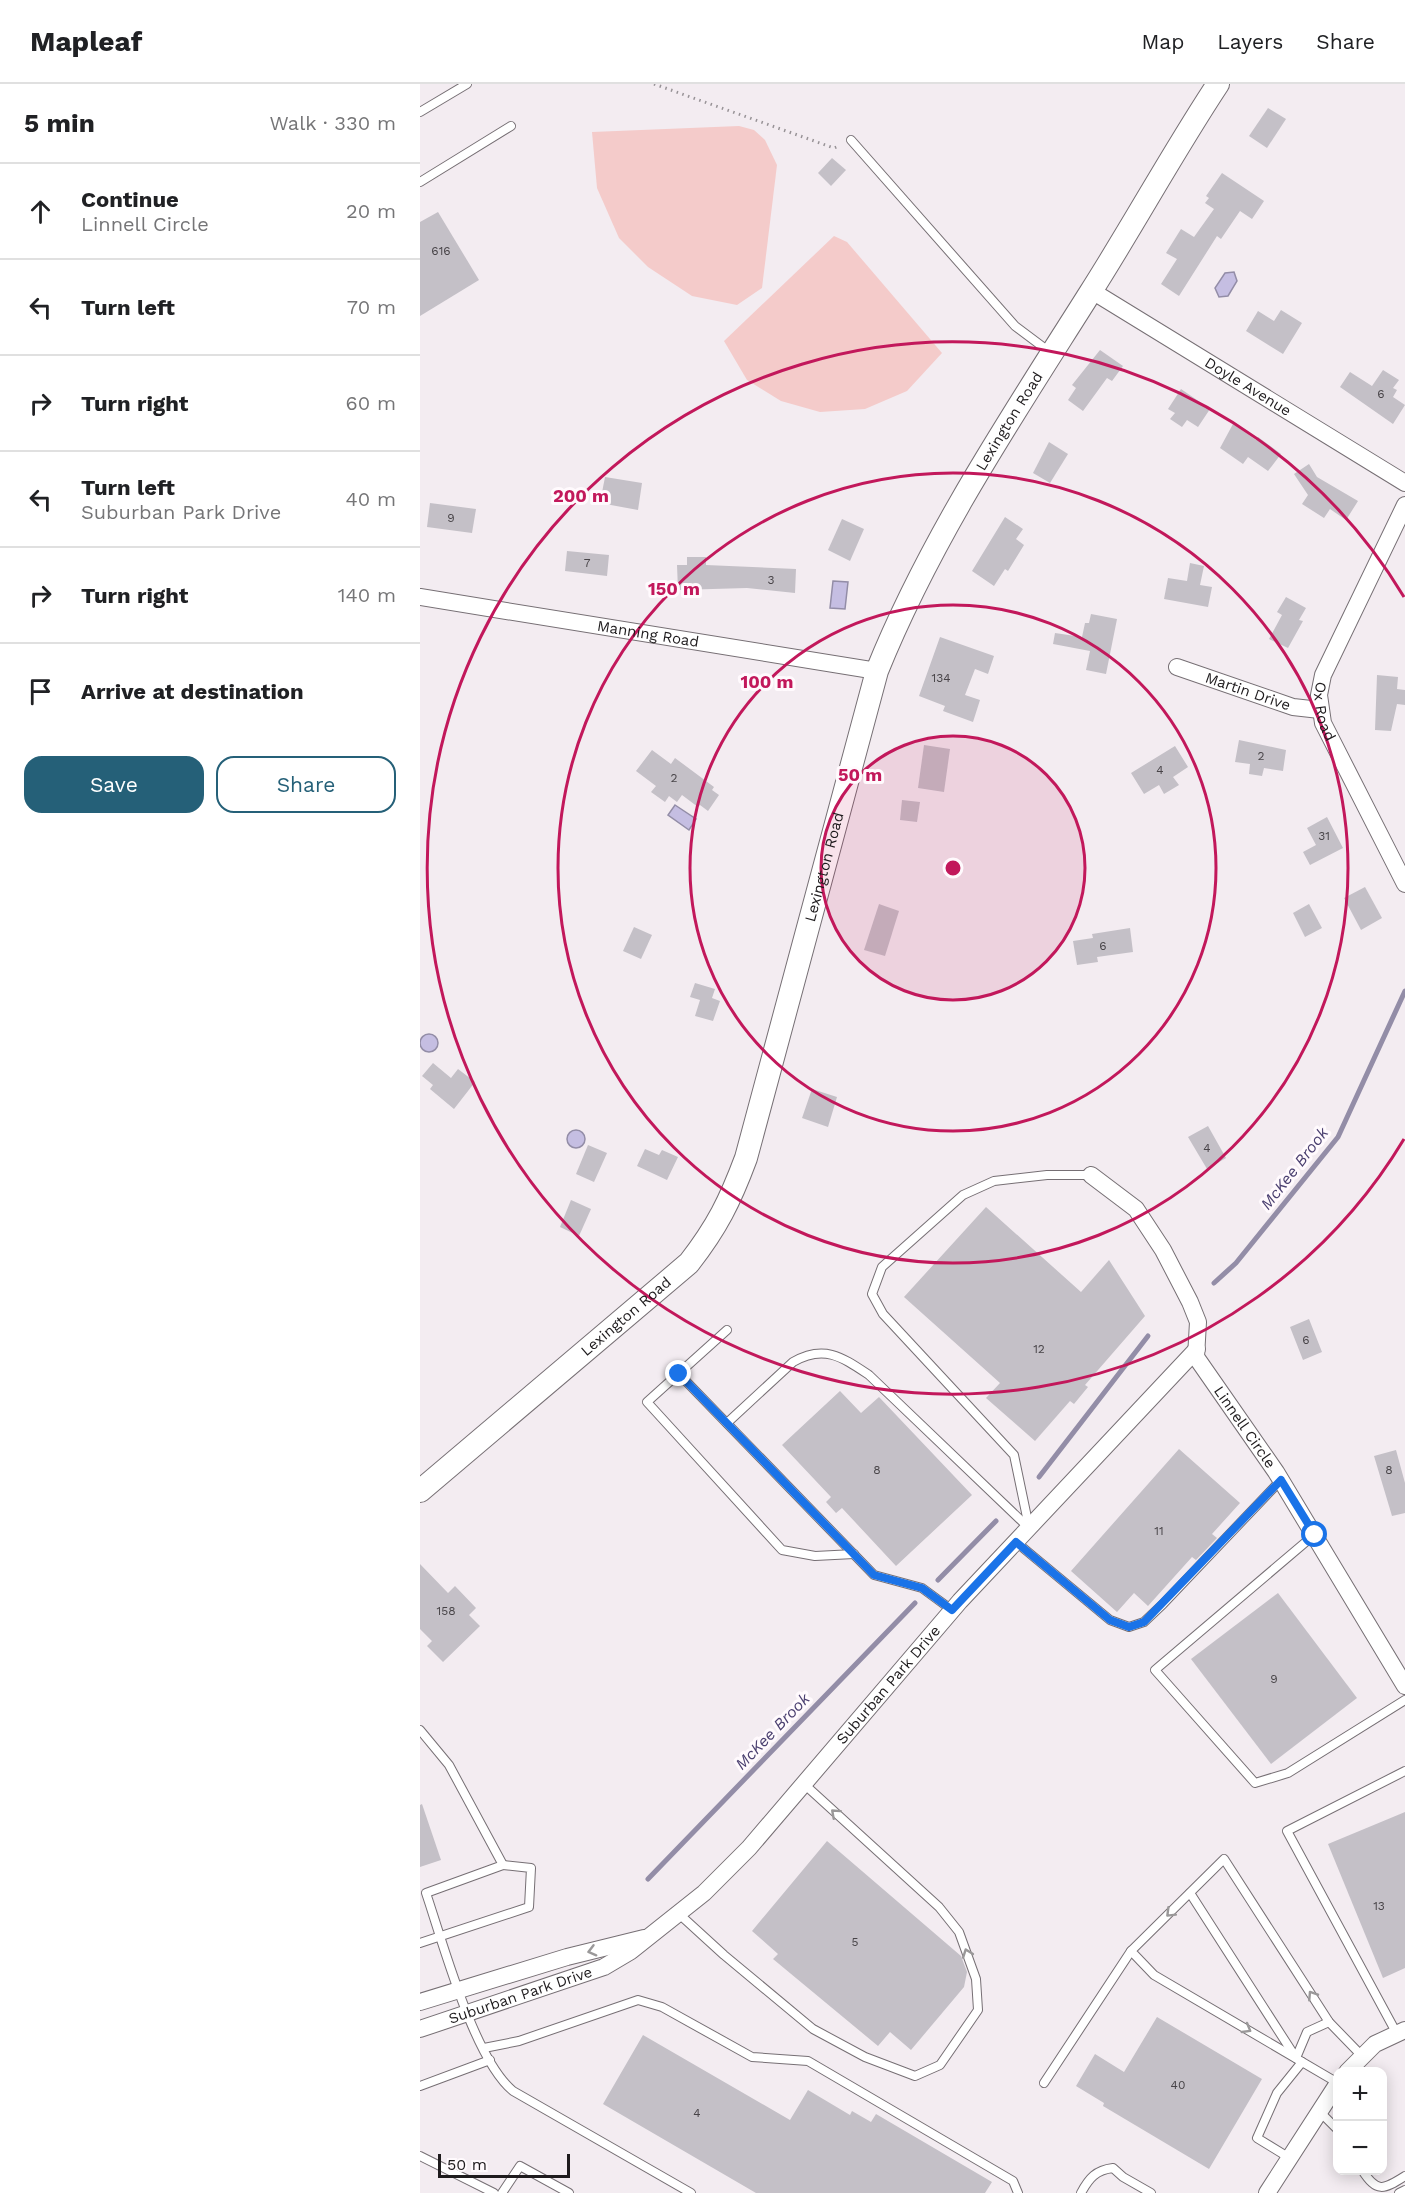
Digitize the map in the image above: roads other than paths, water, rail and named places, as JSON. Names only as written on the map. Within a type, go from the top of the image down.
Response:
[{"type":"street","name":"Lexington Road","points":[[420,1491],[689,1263],[711,1234],[729,1203],[746,1158],[877,672],[922,569],[1051,353],[1092,291],[1172,153],[1218,84]]},
{"type":"street","name":"Doyle Avenue","points":[[1092,291],[1405,483]]},
{"type":"street","name":"Ox Road","points":[[1405,505],[1323,675],[1319,695],[1323,723],[1405,884]]},
{"type":"street","name":"Manning Road","points":[[420,597],[877,672]]},
{"type":"street","name":"Martin Drive","points":[[1177,667],[1293,707],[1320,710]]},
{"type":"street","name":"Linnell Circle","points":[[1091,1175],[1136,1209],[1163,1251],[1198,1322],[1196,1357],[1281,1480],[1405,1686]]},
{"type":"street","name":"Suburban Park Drive","points":[[420,2029],[604,1967],[631,1951],[704,1893],[749,1848],[952,1610],[1197,1349]]},
{"type":"street","name":"Suburban Park Drive","points":[[420,2002],[459,1992],[567,1957],[649,1936]]},
{"type":"street","points":[[1352,2067],[1376,2044],[1401,2032]]},
{"type":"street","points":[[1272,2191],[1288,2157],[1333,2090]]},
{"type":"lane","points":[[420,112],[467,84]]},
{"type":"lane","points":[[420,182],[511,126]]},
{"type":"lane","points":[[851,140],[1015,326],[1051,353]]},
{"type":"lane","points":[[1029,1528],[1014,1455],[882,1314],[872,1294],[882,1267],[963,1195],[994,1180],[1047,1175],[1091,1175]]},
{"type":"lane","points":[[727,1330],[647,1402],[782,1550],[815,1556],[854,1554]]},
{"type":"lane","points":[[727,1423],[793,1362],[805,1354],[819,1352],[838,1356],[869,1375],[1029,1528]]},
{"type":"lane","points":[[679,1374],[874,1575],[922,1588],[952,1610]]},
{"type":"lane","points":[[1016,1542],[1110,1620],[1129,1627],[1144,1622],[1163,1604],[1281,1480]]},
{"type":"lane","points":[[1315,1535],[1155,1670],[1255,1783],[1288,1773],[1405,1700]]},
{"type":"lane","points":[[421,1733],[449,1765],[503,1865]]},
{"type":"lane","points":[[1401,2032],[1287,1831],[1405,1771]]},
{"type":"lane","points":[[678,1912],[724,1955],[813,2029],[865,2057],[915,2076],[940,2065],[978,2010],[976,1979],[959,1932],[939,1907],[804,1784]]},
{"type":"lane","points":[[1044,2083],[1131,1950],[1224,1859],[1329,2022],[1362,2056]]},
{"type":"lane","points":[[420,1943],[441,1937],[530,1907],[531,1868],[503,1865],[423,1894],[441,1937],[467,2013],[484,2048],[505,2085],[513,2091],[691,2193]]},
{"type":"lane","points":[[1190,1893],[1299,2060]]},
{"type":"lane","points":[[1131,1950],[1154,1975],[1333,2080]]},
{"type":"lane","points":[[484,2048],[519,2041],[639,2000],[662,2007],[752,2057],[808,2061],[1012,2181],[1018,2193]]},
{"type":"lane","points":[[1288,2157],[1257,2138],[1277,2093],[1299,2060],[1307,2032],[1329,2022]]},
{"type":"lane","points":[[420,2086],[490,2060]]},
{"type":"lane","points":[[1319,2111],[1333,2125]]},
{"type":"lane","points":[[420,2156],[494,2193]]},
{"type":"lane","points":[[502,2193],[520,2166],[569,2193]]},
{"type":"lane","points":[[1081,2193],[1088,2180],[1100,2169],[1113,2168],[1123,2177],[1151,2193]]},
{"type":"lane","points":[[1365,2175],[1370,2184],[1378,2189],[1385,2189],[1405,2176]]},
{"type":"lane","points":[[1400,2193],[1405,2190]]},
{"type":"waterway","name":"McKee Brook","points":[[1214,1283],[1236,1263],[1338,1137],[1405,991]]},
{"type":"waterway","name":"McKee Brook","points":[[1039,1477],[1148,1336]]},
{"type":"waterway","name":"McKee Brook","points":[[938,1580],[996,1521]]},
{"type":"waterway","name":"McKee Brook","points":[[648,1879],[915,1603]]}]
